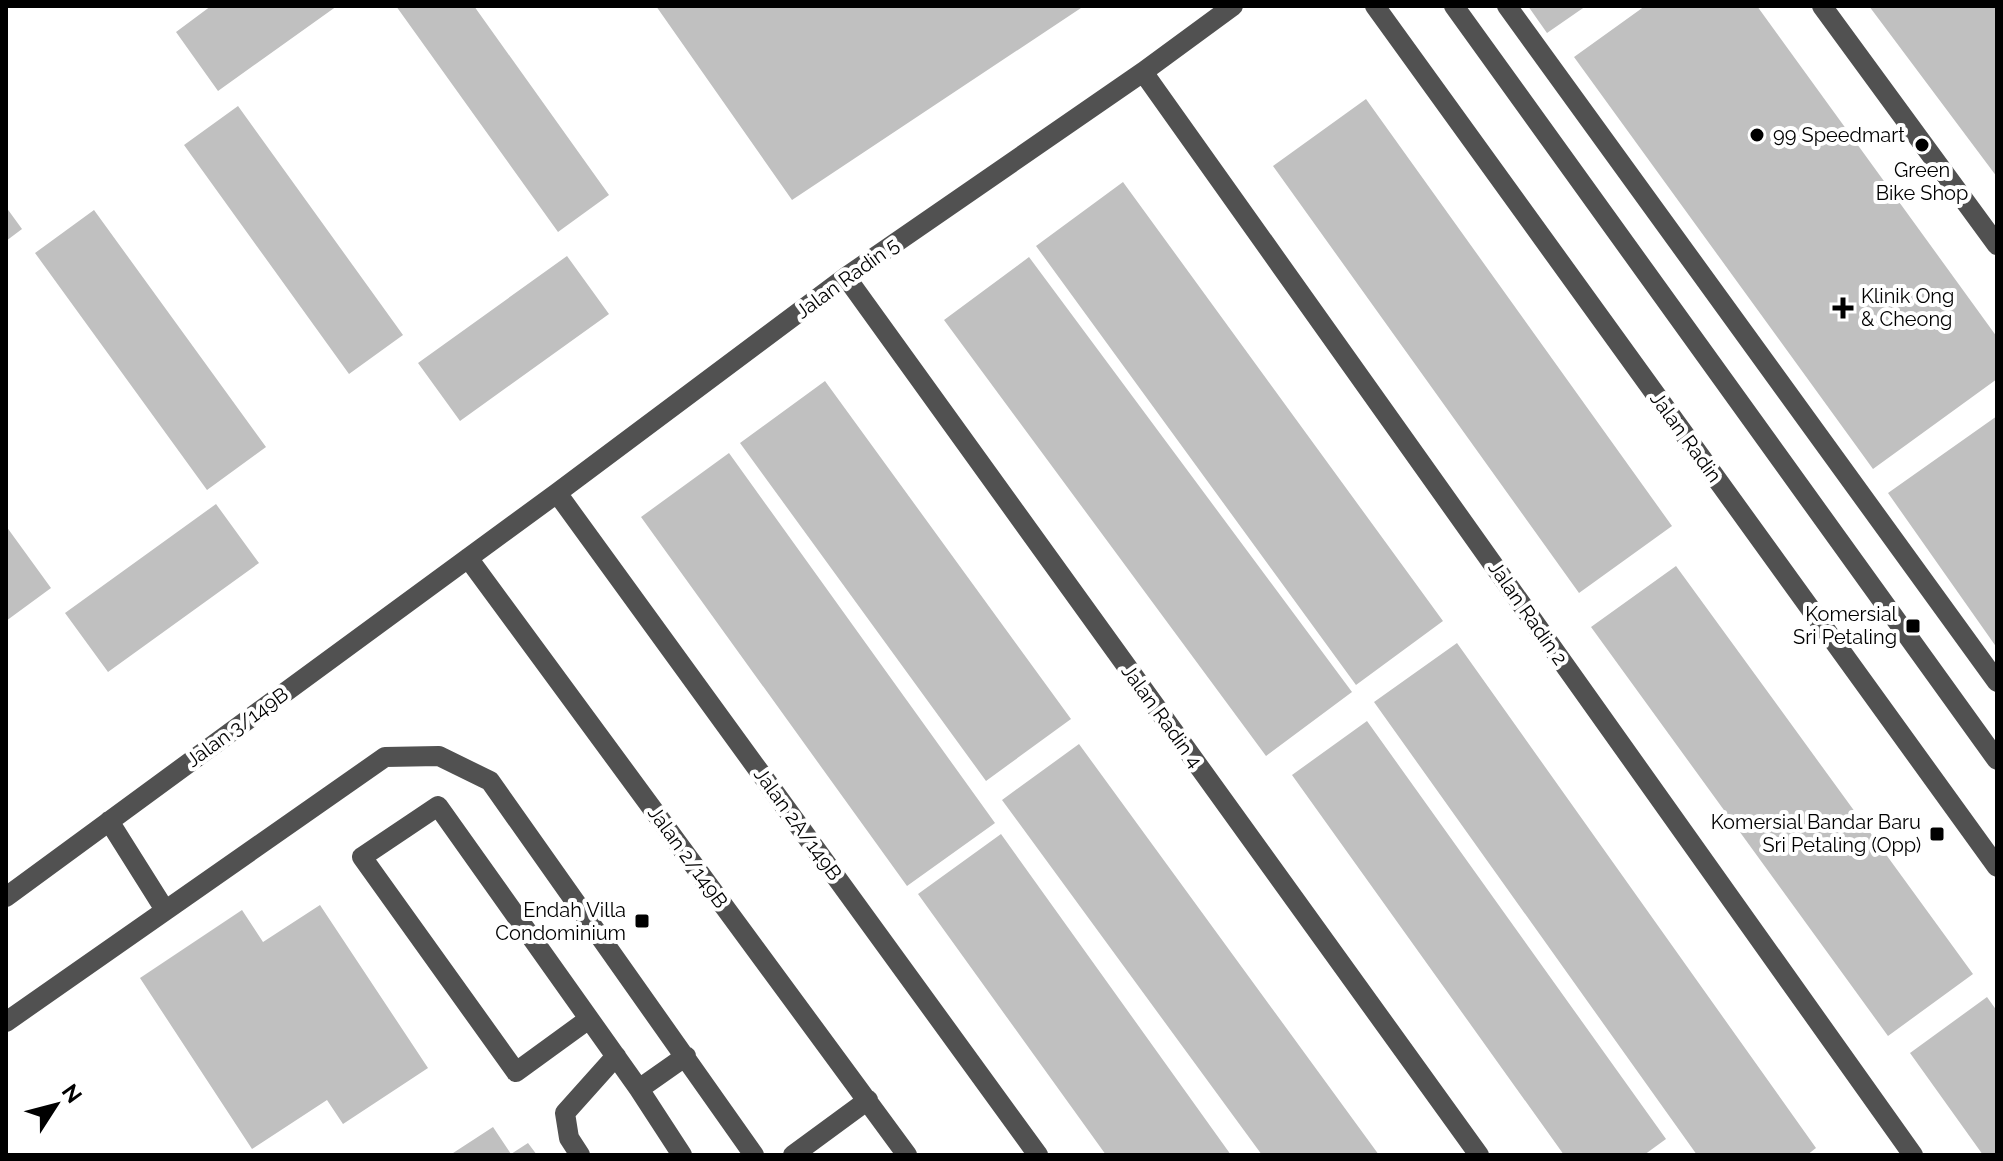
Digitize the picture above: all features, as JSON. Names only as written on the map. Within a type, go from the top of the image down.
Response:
[{"type":"street","name":"Jalan Radin 5","points":[[468,558],[846,277],[1143,72],[1233,6]]},
{"type":"street","name":"Jalan Radin","points":[[1375,6],[1997,867]]},
{"type":"street","points":[[1454,6],[1997,760]]},
{"type":"street","points":[[1507,6],[1997,682]]},
{"type":"street","points":[[1822,6],[1997,245]]},
{"type":"street","name":"Jalan Radin 2","points":[[1143,72],[1913,1155]]},
{"type":"street","name":"Jalan Radin 4","points":[[846,277],[1479,1155]]},
{"type":"street","name":"Jalan 2A/149B","points":[[557,493],[1038,1155]]},
{"type":"street","name":"Jalan 3/149B","points":[[6,897],[468,558]]},
{"type":"street","name":"Jalan 2/149B","points":[[468,558],[907,1155]]},
{"type":"street","points":[[6,1022],[385,757],[439,756],[490,781],[754,1155]]},
{"type":"street","points":[[589,1019],[516,1072],[362,857],[438,806],[616,1056],[682,1155]]},
{"type":"street","points":[[109,821],[165,910]]},
{"type":"street","points":[[580,1155],[569,1138],[565,1113],[616,1056]]},
{"type":"street","points":[[639,1089],[686,1056]]},
{"type":"street","points":[[793,1155],[868,1100]]},
{"type":"building","points":[[211,6],[337,6],[218,91],[176,32]]},
{"type":"building","points":[[396,6],[474,6],[609,195],[558,232]]},
{"type":"building","points":[[656,6],[1084,6],[792,200]]},
{"type":"building","points":[[1528,6],[1586,6],[1547,33]]},
{"type":"building","points":[[1645,6],[1757,6],[1997,337],[1997,379],[1873,469],[1574,57]]},
{"type":"building","points":[[1869,6],[1997,6],[1997,177]]},
{"type":"building","points":[[1366,99],[1672,526],[1579,593],[1273,166]]},
{"type":"building","points":[[238,106],[403,335],[349,374],[184,145]]},
{"type":"building","points":[[1123,182],[1443,621],[1356,685],[1036,246]]},
{"type":"building","points":[[6,207],[22,229],[6,241]]},
{"type":"building","points":[[94,210],[266,447],[207,490],[35,253]]},
{"type":"building","points":[[567,256],[609,314],[460,421],[418,363]]},
{"type":"building","points":[[1029,257],[1352,692],[1266,756],[944,320]]},
{"type":"building","points":[[825,381],[1071,719],[986,781],[740,443]]},
{"type":"building","points":[[1997,416],[1997,648],[1888,493]]},
{"type":"building","points":[[729,453],[995,823],[907,886],[641,517]]},
{"type":"building","points":[[216,504],[259,563],[108,672],[65,613]]},
{"type":"building","points":[[6,526],[51,588],[6,621]]},
{"type":"building","points":[[1676,566],[1973,974],[1888,1036],[1591,627]]},
{"type":"building","points":[[1457,643],[1816,1148],[1807,1155],[1697,1155],[1374,702]]},
{"type":"building","points":[[1367,721],[1666,1139],[1644,1155],[1564,1155],[1292,775]]},
{"type":"building","points":[[1079,744],[1379,1155],[1262,1155],[1002,800]]},
{"type":"building","points":[[1001,834],[1231,1155],[1106,1155],[918,894]]},
{"type":"building","points":[[320,905],[428,1068],[343,1124],[327,1100],[252,1149],[140,978],[242,910],[263,942]]},
{"type":"building","points":[[1987,997],[1997,1011],[1997,1155],[1983,1155],[1910,1053]]},
{"type":"building","points":[[493,1127],[511,1154],[528,1143],[537,1155],[450,1155]]},
{"type":"place","name":"99 Speedmart","points":[[1757,135]]},
{"type":"place","name":"Green Bike Shop","points":[[1922,145]]},
{"type":"place","name":"Klinik Ong & Cheong","points":[[1843,308]]},
{"type":"place","name":"Komersial Sri Petaling","points":[[1913,626]]},
{"type":"place","name":"Komersial Bandar Baru Sri Petaling (Opp)","points":[[1937,834]]},
{"type":"place","name":"Endah Villa Condominium","points":[[642,921]]}]
